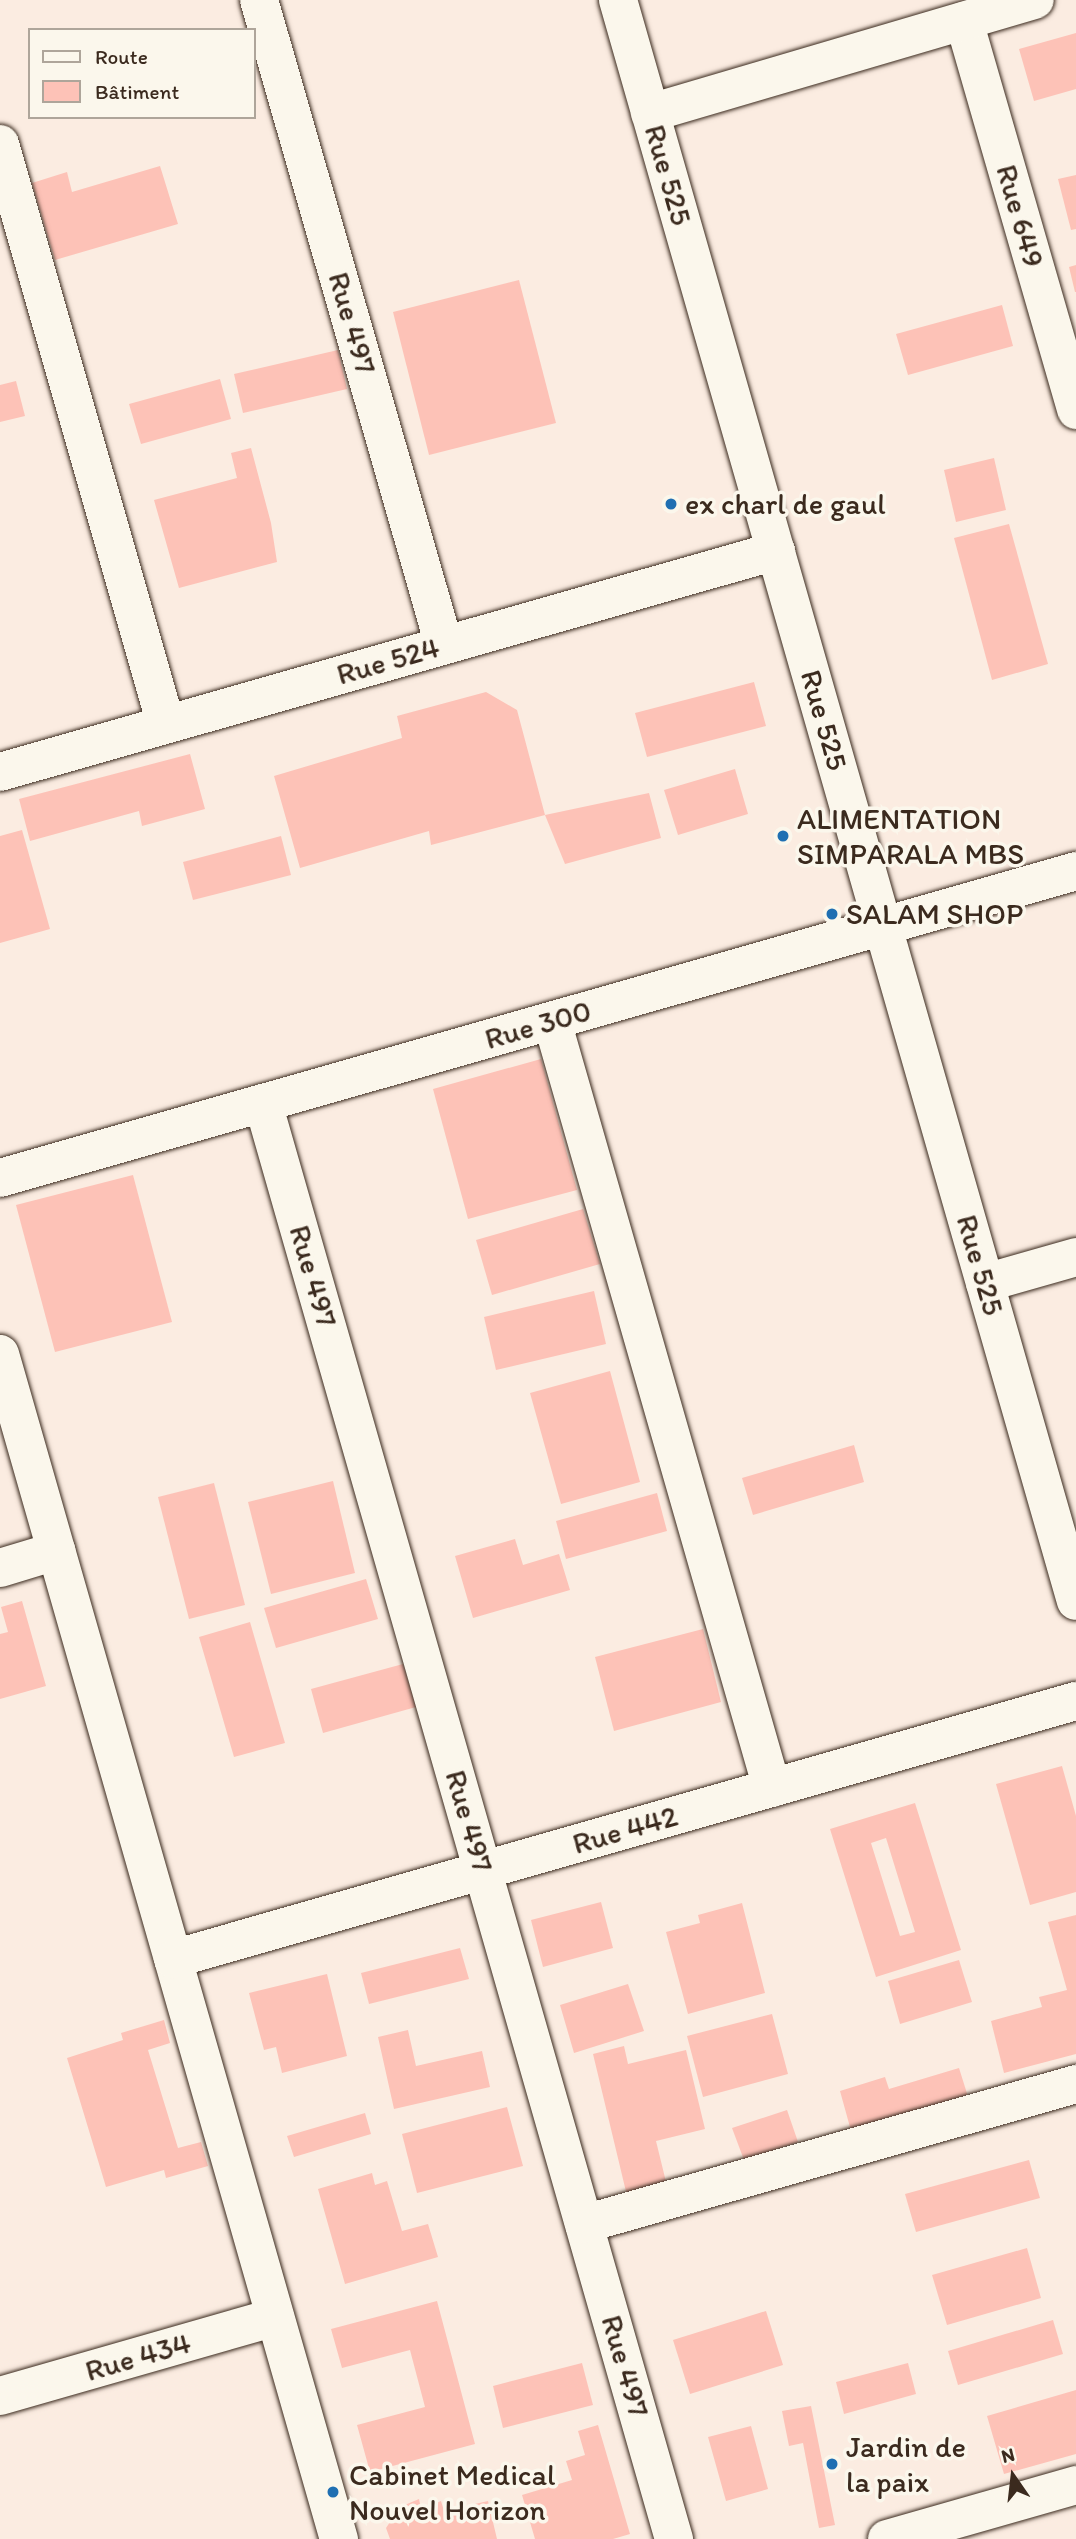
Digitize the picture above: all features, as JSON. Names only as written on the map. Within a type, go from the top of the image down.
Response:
[{"type":"street","name":"Rue 497","points":[[260,0],[444,645]]},
{"type":"street","name":"Rue 525","points":[[618,0],[1076,1601]]},
{"type":"street","points":[[650,113],[1035,0]]},
{"type":"street","name":"Rue 649","points":[[964,21],[1076,410]]},
{"type":"street","points":[[0,144],[166,725]]},
{"type":"street","name":"Rue 524","points":[[0,772],[776,551]]},
{"type":"street","name":"Rue 300","points":[[0,1178],[1076,871]]},
{"type":"street","points":[[552,1021],[772,1788]]},
{"type":"street","name":"Rue 497","points":[[264,1103],[674,2539]]},
{"type":"street","points":[[985,1283],[1076,1257]]},
{"type":"street","points":[[0,1354],[339,2539]]},
{"type":"street","points":[[0,1567],[56,1551]]},
{"type":"street","name":"Rue 442","points":[[173,1959],[1076,1701]]},
{"type":"street","points":[[584,2224],[1076,2084]]},
{"type":"street","name":"Rue 434","points":[[0,2396],[275,2317]]},
{"type":"street","points":[[887,2539],[1076,2485]]},
{"type":"building","points":[[1076,33],[1076,89],[1034,101],[1019,49]]},
{"type":"building","points":[[160,166],[178,224],[55,260],[32,183],[67,172],[72,192]]},
{"type":"building","points":[[1076,175],[1076,229],[1071,230],[1058,179]]},
{"type":"building","points":[[1076,265],[1076,292],[1075,292],[1069,267]]},
{"type":"building","points":[[519,280],[556,423],[429,455],[393,312]]},
{"type":"building","points":[[1002,305],[1013,346],[908,375],[896,334]]},
{"type":"building","points":[[338,350],[347,389],[243,413],[234,374]]},
{"type":"building","points":[[220,379],[231,419],[141,444],[129,404]]},
{"type":"building","points":[[16,381],[25,416],[0,422],[0,385]]},
{"type":"building","points":[[251,448],[271,523],[277,562],[179,588],[154,500],[237,478],[231,453]]},
{"type":"building","points":[[994,458],[1006,510],[956,522],[944,470]]},
{"type":"building","points":[[1009,524],[1048,664],[992,680],[954,538]]},
{"type":"building","points":[[754,682],[766,726],[647,757],[635,713]]},
{"type":"building","points":[[486,692],[517,710],[545,815],[431,845],[429,831],[300,868],[274,776],[402,738],[397,716]]},
{"type":"building","points":[[190,754],[205,809],[142,826],[139,811],[30,841],[19,799]]},
{"type":"building","points":[[735,769],[748,814],[678,835],[664,790]]},
{"type":"building","points":[[649,793],[661,838],[565,864],[545,815]]},
{"type":"building","points":[[22,830],[50,929],[0,943],[0,836]]},
{"type":"building","points":[[281,836],[291,875],[193,900],[183,862]]},
{"type":"building","points":[[541,1059],[577,1190],[468,1219],[433,1089]]},
{"type":"building","points":[[133,1175],[172,1322],[55,1352],[16,1205]]},
{"type":"building","points":[[583,1209],[600,1264],[492,1295],[476,1240]]},
{"type":"building","points":[[594,1291],[606,1344],[496,1370],[484,1317]]},
{"type":"building","points":[[610,1371],[640,1482],[561,1504],[530,1393]]},
{"type":"building","points":[[854,1445],[864,1482],[753,1515],[742,1478]]},
{"type":"building","points":[[333,1481],[355,1573],[271,1594],[248,1502]]},
{"type":"building","points":[[214,1483],[245,1605],[189,1619],[158,1497]]},
{"type":"building","points":[[657,1493],[667,1531],[566,1559],[556,1521]]},
{"type":"building","points":[[515,1539],[523,1565],[559,1554],[570,1590],[473,1618],[455,1556]]},
{"type":"building","points":[[366,1579],[378,1619],[276,1648],[264,1608]]},
{"type":"building","points":[[22,1601],[46,1686],[0,1699],[0,1634],[8,1632],[1,1607]]},
{"type":"building","points":[[250,1622],[285,1743],[234,1757],[199,1637]]},
{"type":"building","points":[[703,1629],[721,1702],[614,1731],[595,1657]]},
{"type":"building","points":[[403,1664],[416,1707],[323,1733],[311,1689]]},
{"type":"building","points":[[1062,1766],[1076,1816],[1076,1892],[1030,1905],[996,1784]]},
{"type":"building","points":[[915,1803],[961,1950],[876,1977],[830,1829]],"holes":[[[886,1838],[915,1932],[900,1936],[871,1843]]]},
{"type":"building","points":[[601,1902],[613,1948],[543,1967],[531,1920]]},
{"type":"building","points":[[742,1903],[765,1993],[688,2014],[666,1932],[700,1923],[698,1915]]},
{"type":"building","points":[[1076,1915],[1076,2054],[1004,2073],[991,2021],[1042,2007],[1039,1997],[1067,1990],[1048,1922]]},
{"type":"building","points":[[460,1948],[469,1979],[369,2004],[361,1973]]},
{"type":"building","points":[[959,1960],[972,2002],[900,2024],[888,1981]]},
{"type":"building","points":[[327,1974],[347,2056],[282,2073],[276,2047],[264,2050],[249,1993]]},
{"type":"building","points":[[628,1984],[644,2031],[574,2053],[560,2005]]},
{"type":"building","points":[[772,2014],[788,2074],[703,2097],[687,2036]]},
{"type":"building","points":[[164,2020],[170,2043],[148,2050],[178,2148],[201,2142],[208,2166],[166,2178],[164,2170],[106,2187],[67,2058],[123,2040],[121,2033]]},
{"type":"building","points":[[408,2030],[416,2066],[482,2051],[490,2087],[394,2109],[378,2037]]},
{"type":"building","points":[[624,2046],[628,2064],[686,2050],[705,2129],[656,2141],[668,2190],[628,2200],[593,2054]]},
{"type":"building","points":[[959,2068],[970,2103],[853,2138],[840,2091],[885,2077],[889,2089]]},
{"type":"building","points":[[507,2107],[523,2166],[417,2193],[402,2134]]},
{"type":"building","points":[[787,2110],[798,2142],[744,2160],[732,2128]]},
{"type":"building","points":[[365,2113],[371,2134],[294,2157],[287,2136]]},
{"type":"building","points":[[1029,2160],[1040,2198],[916,2232],[905,2194]]},
{"type":"building","points":[[372,2173],[375,2185],[387,2181],[402,2231],[428,2224],[438,2257],[345,2284],[318,2189]]},
{"type":"building","points":[[1027,2248],[1041,2298],[947,2325],[932,2275]]},
{"type":"building","points":[[437,2301],[475,2444],[370,2472],[357,2425],[425,2407],[410,2350],[342,2368],[331,2329]]},
{"type":"building","points":[[766,2311],[783,2365],[690,2394],[673,2340]]},
{"type":"building","points":[[1053,2320],[1063,2354],[958,2385],[948,2351]]},
{"type":"building","points":[[582,2363],[593,2405],[503,2428],[493,2386]]},
{"type":"building","points":[[908,2363],[916,2394],[844,2414],[836,2382]]},
{"type":"building","points":[[1076,2390],[1076,2454],[1004,2474],[987,2416]]},
{"type":"building","points":[[811,2406],[835,2525],[819,2528],[803,2443],[789,2446],[782,2411]]},
{"type":"building","points":[[598,2425],[630,2534],[613,2539],[535,2539],[522,2495],[572,2480],[566,2461],[585,2455],[578,2431]]},
{"type":"building","points":[[751,2426],[768,2489],[726,2501],[708,2437]]},
{"type":"building","points":[[419,2499],[421,2509],[441,2501],[444,2511],[488,2501],[497,2539],[390,2539],[386,2528],[400,2507]]},
{"type":"place","name":"ex charl de gaul","points":[[671,504]]},
{"type":"place","name":"ALIMENTATION SIMPARALA MBS","points":[[783,836]]},
{"type":"place","name":"SALAM SHOP","points":[[832,914]]},
{"type":"place","name":"Jardin de la paix","points":[[832,2464]]},
{"type":"place","name":"Cabinet Medical Nouvel Horizon","points":[[333,2492]]}]
